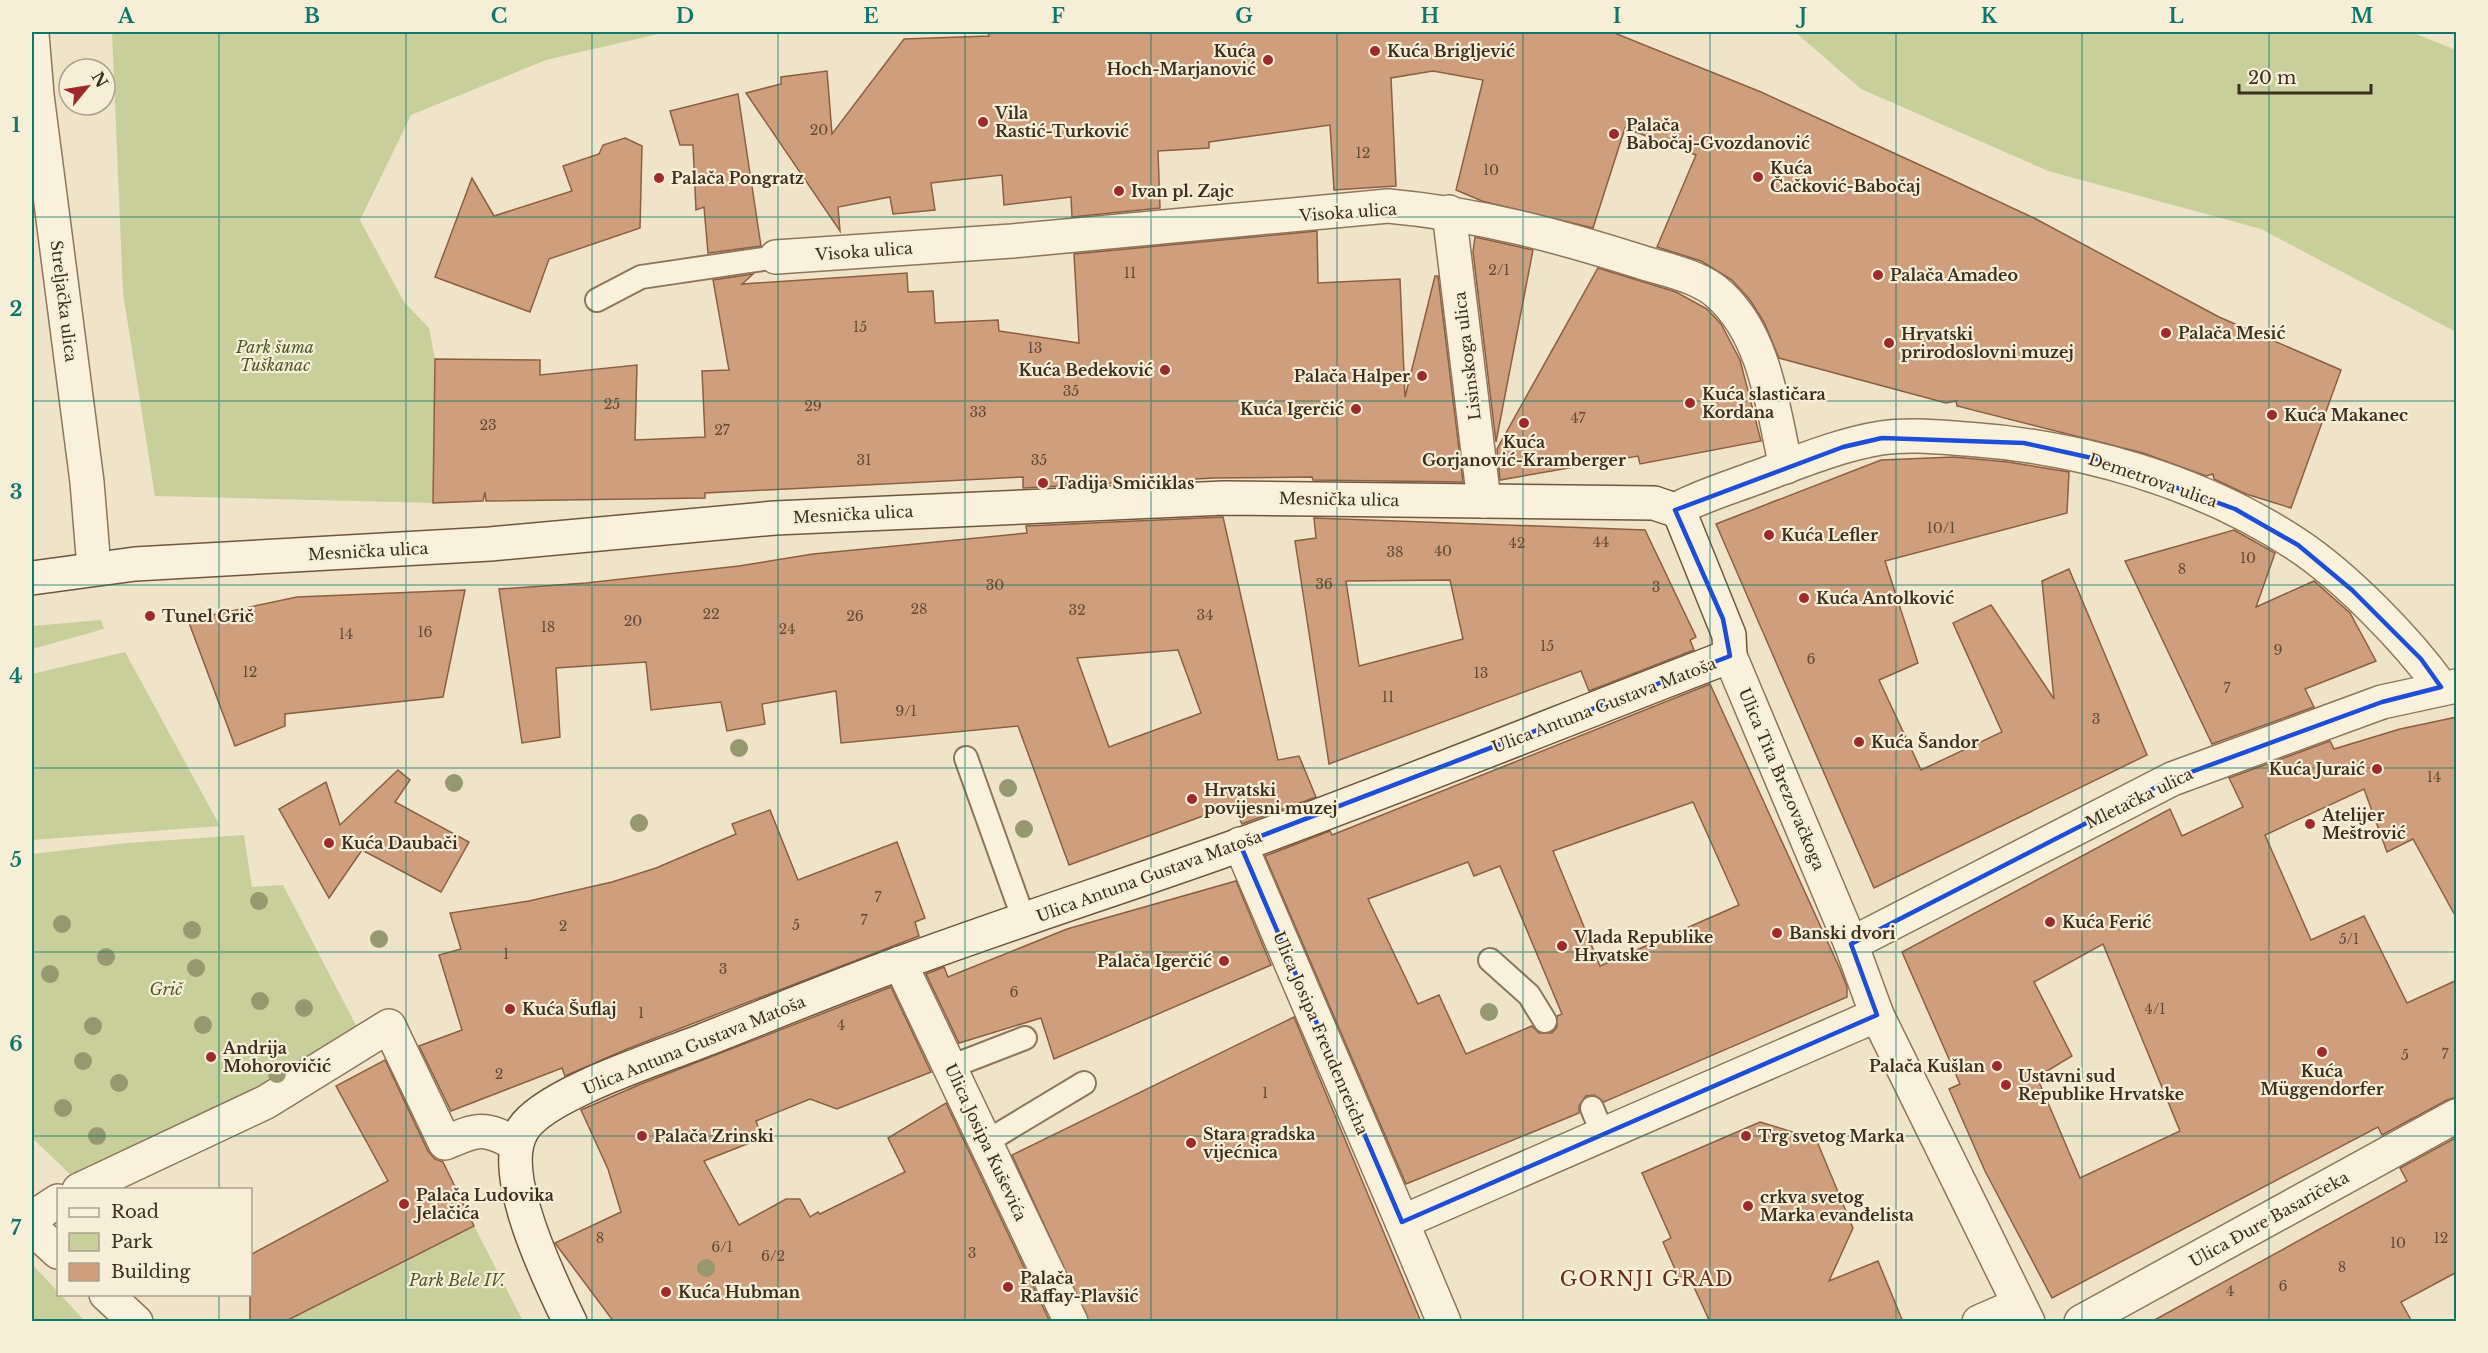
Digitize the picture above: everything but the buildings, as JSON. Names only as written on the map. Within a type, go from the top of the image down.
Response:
[{"type":"street","name":"Streljačka ulica","points":[[32,34],[37,95],[87,482],[94,568]]},
{"type":"street","name":"Visoka ulica","points":[[776,257],[1012,241],[1388,206],[1449,212],[1561,237],[1675,273],[1706,285],[1720,294],[1747,330],[1757,353],[1786,467]]},
{"type":"street","name":"Lisinskoga ulica","points":[[1449,212],[1484,501]]},
{"type":"street","name":"Demetrova ulica","points":[[1675,510],[1786,467],[1843,447],[1872,440],[1924,436],[2024,443],[2101,460],[2235,509],[2298,545],[2352,590],[2449,686]]},
{"type":"street","name":"Mesnička ulica","points":[[32,578],[94,568],[490,544],[775,518],[1224,498],[1654,503],[1675,510]]},
{"type":"street","name":"Ulica Tita Brezovačkoga","points":[[1675,510],[1686,526],[1729,635],[1730,656],[1851,944],[1877,1015]]},
{"type":"street","name":"Ulica Antuna Gustava Matoša","points":[[516,1144],[524,1127],[535,1116],[568,1096],[900,963],[1240,844],[1730,656]]},
{"type":"street","name":"Mletačka ulica","points":[[1851,944],[2172,779],[2382,702],[2449,686]]},
{"type":"street","name":"Ulica Josipa Freudenreicha","points":[[1240,844],[1402,1222]]},
{"type":"street","name":"Ulica Josipa Kuševića","points":[[900,963],[1071,1322]]},
{"type":"street","points":[[1444,1322],[1402,1222],[1598,1122],[1877,1015],[2023,1313],[1979,1322]]},
{"type":"street","points":[[83,1188],[266,1102],[389,1026],[445,1143],[478,1129],[492,1131],[516,1144],[515,1162],[520,1190],[540,1260],[570,1322]]},
{"type":"street","name":"Ulica Đure Basaričeka","points":[[2081,1322],[2457,1116]]},
{"type":"street","points":[[32,1218],[57,1202]]},
{"type":"street","points":[[32,1228],[57,1251]]},
{"type":"street","points":[[108,1296],[136,1322]]},
{"type":"lane","points":[[597,300],[641,277],[776,257]]},
{"type":"lane","points":[[966,758],[1024,920]]},
{"type":"lane","points":[[1490,960],[1528,994],[1545,1021]]},
{"type":"lane","points":[[950,1067],[1025,1038]]},
{"type":"lane","points":[[986,1142],[1084,1083]]},
{"type":"highlighted area","points":[[1882,438],[2024,443],[2101,460],[2235,509],[2298,545],[2352,590],[2421,659],[2441,687],[2382,702],[2172,779],[1851,944],[1877,1015],[1402,1222],[1240,844],[1730,656],[1723,619],[1675,510],[1843,447]]},
{"type":"green space","name":"Park šuma Tuškanac","points":[[112,32],[667,32],[546,60],[411,115],[360,220],[404,302],[429,328],[435,359],[433,503],[155,496],[123,293],[116,117],[117,57],[113,57]]},
{"type":"green space","points":[[1795,32],[2411,32],[2456,50],[2456,332],[2261,229],[2048,171],[1861,89]]},
{"type":"green space","points":[[101,620],[104,629],[32,649],[32,626]]},
{"type":"green space","points":[[125,652],[220,826],[32,840],[32,674]]},
{"type":"green space","name":"Grič","points":[[244,835],[252,887],[283,885],[358,1029],[354,1045],[72,1176],[32,1138],[32,854],[127,843]]},
{"type":"green space","name":"Park Bele IV.","points":[[474,1226],[523,1321],[284,1322],[300,1312]]},
{"type":"green space","points":[[32,1264],[57,1291],[57,1296],[62,1296],[85,1321],[32,1321]]},
{"type":"place","name":"Kuća Brigljević","points":[[1375,51]]},
{"type":"place","name":"Kuća Hoch-Marjanović","points":[[1268,60]]},
{"type":"place","name":"Vila Rastić-Turković","points":[[983,122]]},
{"type":"place","name":"Palača Babočaj-Gvozdanović","points":[[1614,134]]},
{"type":"place","name":"Kuća Čačković-Babočaj","points":[[1758,177]]},
{"type":"place","name":"Palača Pongratz","points":[[659,178]]},
{"type":"place","name":"Ivan pl. Zajc","points":[[1119,191]]},
{"type":"place","name":"Palača Amadeo","points":[[1878,275]]},
{"type":"place","name":"Palača Mesić","points":[[2166,333]]},
{"type":"place","name":"Hrvatski prirodoslovni muzej","points":[[1889,343]]},
{"type":"place","name":"Kuća Bedeković","points":[[1165,370]]},
{"type":"place","name":"Palača Halper","points":[[1422,376]]},
{"type":"place","name":"Kuća slastičara Kordana","points":[[1690,403]]},
{"type":"place","name":"Kuća Igerčić","points":[[1356,409]]},
{"type":"place","name":"Kuća Makanec","points":[[2272,415]]},
{"type":"place","name":"Kuća Gorjanović-Kramberger","points":[[1524,423]]},
{"type":"place","name":"Tadija Smičiklas","points":[[1043,483]]},
{"type":"place","name":"Kuća Lefler","points":[[1769,535]]},
{"type":"place","name":"Kuća Antolković","points":[[1804,598]]},
{"type":"place","name":"Tunel Grič","points":[[150,616]]},
{"type":"place","name":"Kuća Šandor","points":[[1859,742]]},
{"type":"place","name":"Kuća Juraić","points":[[2377,769]]},
{"type":"place","name":"Hrvatski povijesni muzej","points":[[1192,799]]},
{"type":"place","name":"Atelijer Meštrović","points":[[2310,824]]},
{"type":"place","name":"Kuća Daubači","points":[[329,843]]},
{"type":"place","name":"Kuća Ferić","points":[[2050,922]]},
{"type":"place","name":"Banski dvori","points":[[1777,933]]},
{"type":"place","name":"Vlada Republike Hrvatske","points":[[1562,946]]},
{"type":"place","name":"Palača Igerčić","points":[[1224,961]]},
{"type":"place","name":"Kuća Šuflaj","points":[[510,1009]]},
{"type":"place","name":"Kuća Müggendorfer","points":[[2322,1052]]},
{"type":"place","name":"Andrija Mohorovičić","points":[[211,1057]]},
{"type":"place","name":"Palača Kušlan","points":[[1997,1066]]},
{"type":"place","name":"Ustavni sud Republike Hrvatske","points":[[2006,1085]]},
{"type":"place","name":"Palača Zrinski","points":[[642,1136]]},
{"type":"place","name":"Trg svetog Marka","points":[[1746,1136]]},
{"type":"place","name":"Stara gradska vijećnica","points":[[1191,1143]]},
{"type":"place","name":"Palača Ludovika Jelačića","points":[[404,1204]]},
{"type":"place","name":"crkva svetog Marka evanđelista","points":[[1748,1206]]},
{"type":"place","name":"Palača Raffay-Plavšić","points":[[1008,1287]]},
{"type":"place","name":"Kuća Hubman","points":[[666,1292]]},
{"type":"district","name":"GORNJI GRAD","points":[[1647,1279]]}]
